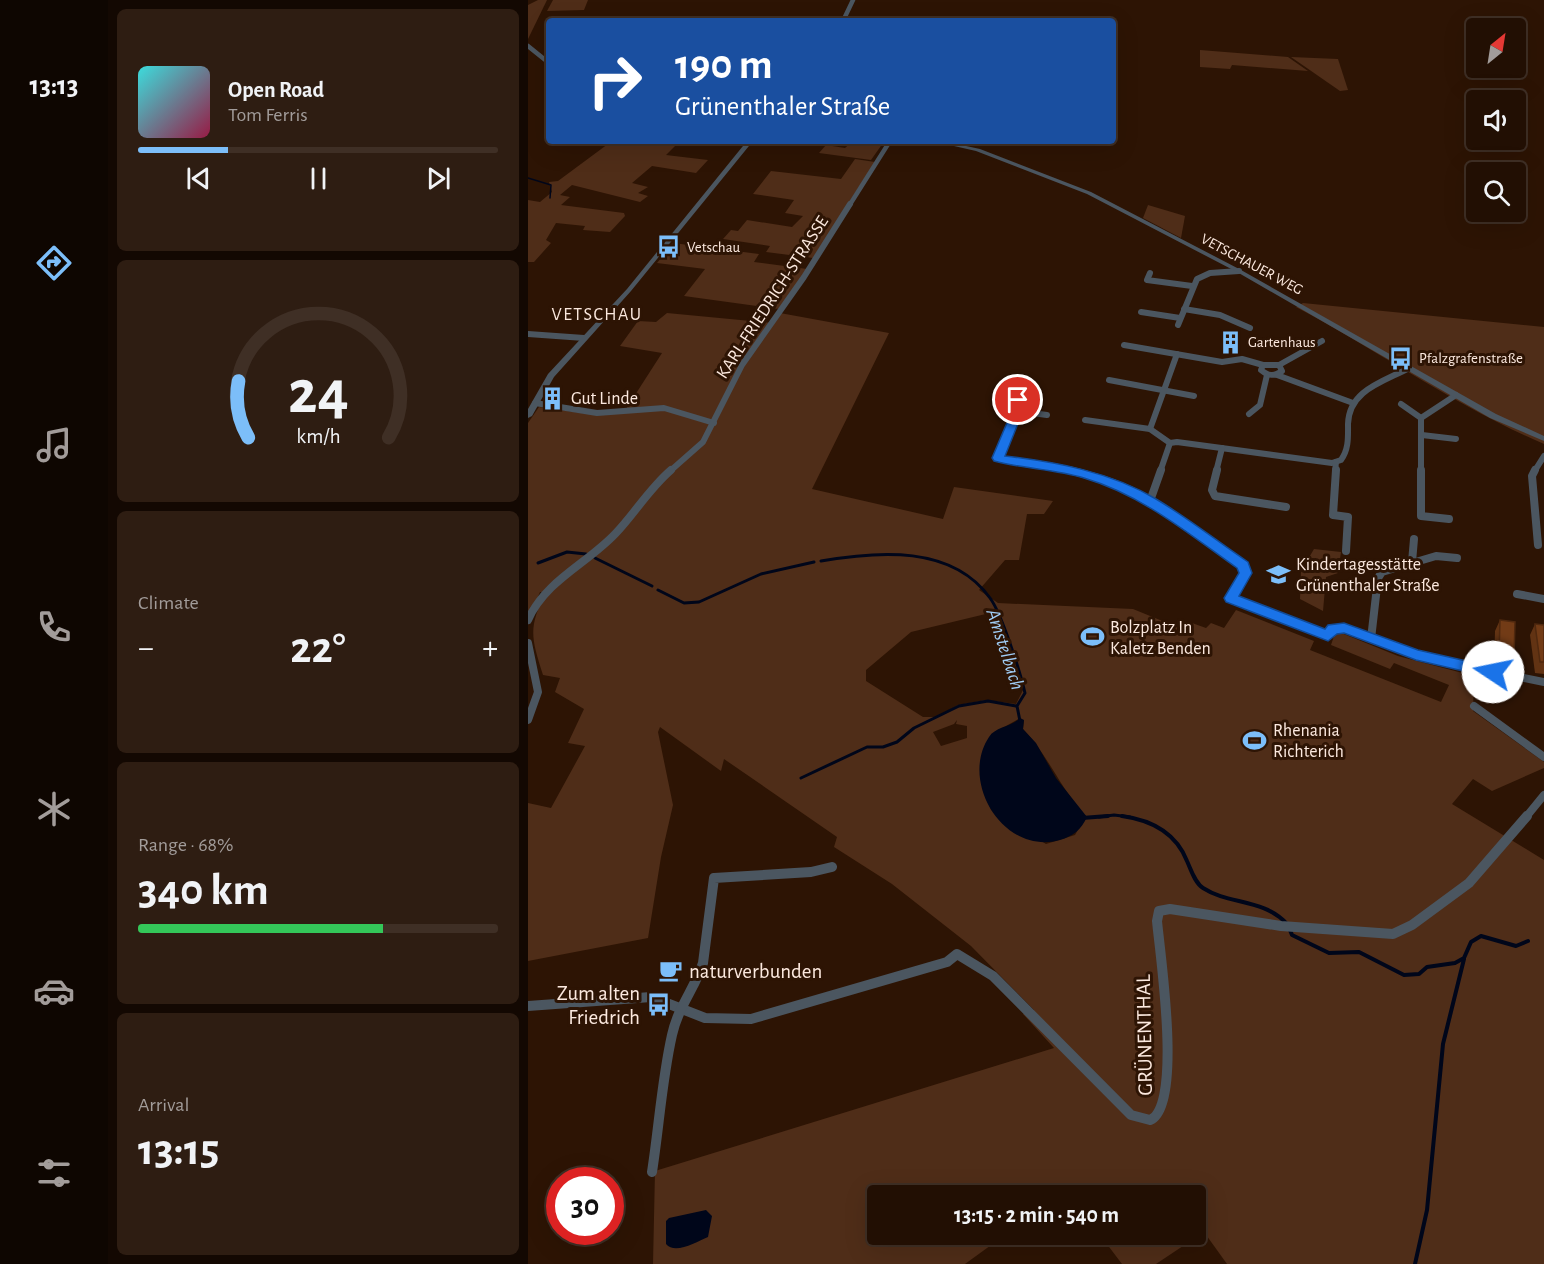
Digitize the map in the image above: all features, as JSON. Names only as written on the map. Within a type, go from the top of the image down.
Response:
[{"type":"street","points":[[844,18],[853,0]]},
{"type":"street","points":[[528,46],[546,61]]},
{"type":"street","points":[[528,416],[551,375],[681,229],[748,144]]},
{"type":"street","name":"KARL-FRIEDRICH-STRASSE","points":[[528,620],[535,604],[549,588],[615,534],[655,484],[703,442],[742,365],[804,277],[888,144]]},
{"type":"street","name":"VETSCHAUER WEG","points":[[949,144],[978,150],[1071,185],[1239,272],[1456,396],[1544,439]]},
{"type":"street","points":[[1141,312],[1179,322],[1192,286],[1197,279],[1210,273],[1239,272]]},
{"type":"street","points":[[1150,273],[1147,280],[1192,286]]},
{"type":"street","points":[[1184,309],[1220,315],[1250,328]]},
{"type":"street","points":[[528,334],[584,338]]},
{"type":"street","points":[[1124,345],[1222,362],[1242,359],[1263,365],[1279,365],[1323,341]]},
{"type":"street","points":[[1150,429],[1177,354]]},
{"type":"street","points":[[1263,365],[1261,370],[1267,375],[1277,375],[1353,403]]},
{"type":"street","points":[[1277,375],[1282,371],[1279,365]]},
{"type":"street","points":[[1346,551],[1348,517],[1332,515],[1336,462],[1345,454],[1353,403],[1356,398],[1409,368]]},
{"type":"street","points":[[1249,414],[1260,405],[1267,375]]},
{"type":"street","points":[[1109,380],[1194,396]]},
{"type":"street","points":[[1422,418],[1456,396]]},
{"type":"street","points":[[1018,400],[1017,411],[998,458],[1047,465],[1090,475],[1150,501],[1243,565],[1246,573],[1231,598],[1328,636],[1337,627],[1433,660],[1544,682]]},
{"type":"street","points":[[535,403],[597,413],[664,408],[714,423]]},
{"type":"street","points":[[1401,404],[1422,418]]},
{"type":"street","points":[[1017,411],[1047,415]]},
{"type":"street","points":[[1422,418],[1421,516],[1449,519]]},
{"type":"street","points":[[1085,420],[1150,429],[1170,443],[1336,462]]},
{"type":"street","points":[[1422,435],[1456,439]]},
{"type":"street","points":[[1150,501],[1170,443]]},
{"type":"street","points":[[1222,448],[1212,490],[1215,496],[1286,507]]},
{"type":"street","points":[[1538,545],[1532,476],[1544,456]]},
{"type":"street","points":[[1412,562],[1413,539]]},
{"type":"street","points":[[1371,639],[1378,578],[1388,568],[1436,556],[1457,558]]},
{"type":"street","points":[[1517,594],[1544,599]]},
{"type":"street","points":[[528,643],[538,692],[528,720]]},
{"type":"street","points":[[1474,706],[1544,757]]},
{"type":"street","name":"GRÜNENTHAL","points":[[528,1006],[637,997],[669,1001],[705,1018],[728,1021],[751,1019],[947,962],[957,954],[993,976],[1131,1115],[1144,1121],[1154,1119],[1161,1112],[1166,1096],[1164,1000],[1157,921],[1159,911],[1176,910],[1281,926],[1393,934],[1412,924],[1482,871],[1544,795]]},
{"type":"street","points":[[652,1172],[668,1051],[682,1007],[703,963],[714,878],[811,872],[832,867]]},
{"type":"shaded area","points":[[538,0],[547,0],[528,39],[528,5]]},
{"type":"shaded area","points":[[553,0],[588,0],[584,10],[547,11]]},
{"type":"shaded area","points":[[1200,50],[1288,57],[1308,71],[1232,65],[1230,69],[1200,67]]},
{"type":"shaded area","points":[[1291,57],[1338,59],[1348,90],[1340,91]]},
{"type":"shaded area","points":[[608,144],[676,145],[666,155],[708,160],[696,173],[652,166],[632,183],[648,187],[638,193],[648,196],[640,202],[572,185],[560,195],[570,197],[561,205],[624,213],[625,216],[610,232],[583,230],[585,226],[556,223],[546,240],[551,243],[534,262],[528,262],[528,200],[540,202],[552,192],[549,182],[558,181]]},
{"type":"shaded area","points":[[850,144],[882,144],[871,160],[819,153],[826,145],[845,148]]},
{"type":"shaded area","points":[[855,159],[875,162],[813,258],[766,252],[770,246],[723,239],[731,230],[738,231],[747,220],[792,227],[803,216],[785,213],[794,200],[753,194],[771,171],[841,179]]},
{"type":"shaded area","points":[[1148,205],[1185,216],[1181,238],[1143,218]]},
{"type":"shaded area","points":[[673,243],[759,254],[754,262],[807,269],[779,309],[684,296],[705,269],[657,263]]},
{"type":"shaded area","points":[[1303,303],[1544,327],[1544,444],[1449,396],[1296,307]]},
{"type":"shaded area","points":[[667,313],[773,323],[780,313],[889,333],[812,489],[943,519],[954,487],[1053,501],[1044,514],[1027,514],[1019,560],[1005,560],[979,590],[998,603],[1133,609],[1187,631],[1192,623],[1206,628],[1211,623],[1224,628],[1236,610],[1314,641],[1310,650],[1441,702],[1449,685],[1394,663],[1390,669],[1331,645],[1335,633],[1339,632],[1398,656],[1474,676],[1473,711],[1544,762],[1544,768],[1492,791],[1473,779],[1452,804],[1544,860],[1544,1264],[1227,1264],[1206,1235],[1206,1185],[867,1185],[867,1245],[991,1245],[965,1264],[653,1264],[655,1171],[1054,1048],[1023,1014],[1034,1010],[971,946],[892,884],[834,847],[837,837],[724,759],[721,771],[660,727],[658,732],[673,805],[661,857],[648,938],[528,961],[528,803],[551,808],[585,746],[568,743],[584,709],[555,692],[560,678],[543,675],[536,651],[534,624],[546,592],[540,592],[528,620],[528,423],[539,407],[589,414],[626,409],[662,353],[620,346],[638,321],[656,322]],"holes":[[[994,612],[1023,690],[1016,704],[986,700],[958,705],[936,717],[923,717],[866,681],[866,670],[911,632]],[[1020,718],[1024,721],[1023,729],[1085,817],[1075,835],[1046,844],[991,810],[981,776],[999,730]],[[957,720],[956,724],[967,726],[967,738],[941,746],[933,732],[954,724]]]},
{"type":"shaded area","points":[[1314,549],[1341,552],[1338,573],[1326,577],[1323,611],[1300,599],[1301,571]]},
{"type":"shaded area","points":[[1108,1245],[1184,1245],[1156,1264],[1122,1264]]},
{"type":"water","points":[[1020,718],[1024,720],[1023,729],[1036,743],[1056,778],[1087,817],[1079,829],[1060,840],[1040,842],[1021,837],[1005,826],[992,811],[984,794],[980,774],[981,755],[989,737],[995,731]]},
{"type":"water","points":[[706,1210],[712,1216],[708,1237],[680,1248],[666,1244],[666,1221],[669,1218]]},
{"type":"building","points":[[1500,620],[1515,622],[1514,657],[1499,654]]},
{"type":"building","points":[[1535,624],[1544,625],[1544,662],[1540,662]]},
{"type":"waterway","points":[[528,178],[551,185],[550,198]]},
{"type":"waterway","name":"Amstelbach","points":[[538,563],[567,552],[586,554]]},
{"type":"waterway","name":"Amstelbach","points":[[821,561],[866,555],[913,556],[935,560],[956,568],[974,581],[995,606],[1015,658],[1025,693],[1017,706],[1020,721]]},
{"type":"waterway","name":"Amstelbach","points":[[595,558],[652,586]]},
{"type":"waterway","name":"Amstelbach","points":[[658,590],[684,603],[699,602],[761,574],[814,562]]},
{"type":"waterway","points":[[801,778],[867,747],[883,747],[897,742],[914,728],[959,706],[988,701],[1016,706]]},
{"type":"waterway","name":"Amstelbach","points":[[1082,818],[1104,816]]},
{"type":"waterway","name":"Amstelbach","points":[[1099,817],[1104,816]]},
{"type":"waterway","name":"Amstelbach","points":[[1104,816],[1122,816]]},
{"type":"waterway","name":"Amstelbach","points":[[1122,816],[1130,817]]},
{"type":"waterway","name":"Amstelbach","points":[[1122,816],[1143,821],[1169,836],[1182,851],[1195,880],[1203,888],[1267,910],[1287,924]]},
{"type":"waterway","name":"Amstelbach","points":[[1290,930],[1292,935],[1329,953],[1359,952],[1404,975],[1419,974],[1427,967],[1455,963],[1464,958],[1471,942],[1481,936],[1516,946],[1528,941]]},
{"type":"waterway","points":[[1415,1264],[1427,1210],[1443,1044],[1464,959]]},
{"type":"place","name":"Vetschau","points":[[669,247]]},
{"type":"place","name":"Gartenhaus","points":[[1230,342]]},
{"type":"place","name":"Pfalzgrafenstraße","points":[[1401,358]]},
{"type":"place","name":"Gut Linde","points":[[553,398]]},
{"type":"place","name":"Kindertagesstätte Grünenthaler Straße","points":[[1278,574]]},
{"type":"place","name":"Bolzplatz In Kaletz Benden","points":[[1092,637]]},
{"type":"place","name":"Rhenania Richterich","points":[[1255,740]]},
{"type":"place","name":"naturverbunden","points":[[671,971]]},
{"type":"place","name":"Zum alten Friedrich","points":[[658,1005]]},
{"type":"district","name":"VETSCHAU","points":[[597,314]]},
{"type":"route","points":[[1018,400],[1017,411],[998,458],[1060,467],[1090,475],[1118,485],[1150,501],[1181,520],[1243,565],[1246,573],[1231,598],[1328,636],[1337,627],[1344,628],[1416,655],[1493,672]]}]
